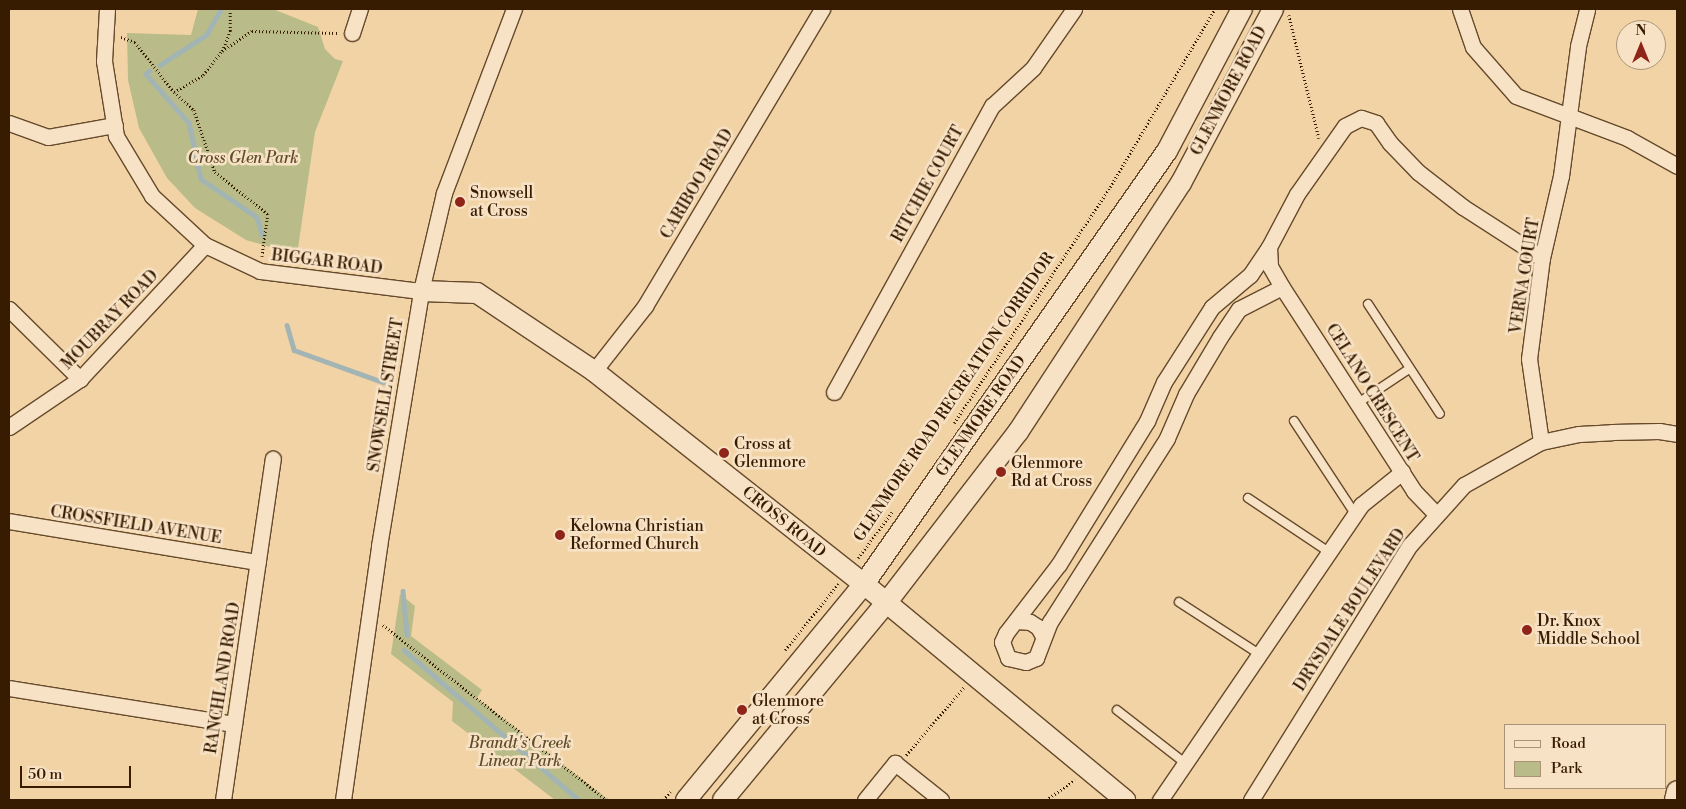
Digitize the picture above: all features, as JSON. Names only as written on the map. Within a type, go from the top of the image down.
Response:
[{"type":"main road","name":"GLENMORE ROAD","points":[[681,793],[864,584],[1166,151],[1242,9]]},
{"type":"main road","name":"GLENMORE ROAD","points":[[723,800],[887,602],[1018,432],[1181,183],[1273,9]]},
{"type":"main road","name":"CROSS ROAD","points":[[420,291],[477,293],[594,371],[887,602],[1124,800]]},
{"type":"main road","points":[[1676,800],[1677,791]]},
{"type":"street","name":"BIGGAR ROAD","points":[[107,9],[104,61],[116,136],[152,196],[205,245],[260,271],[420,291]]},
{"type":"street","points":[[352,33],[360,9]]},
{"type":"street","name":"SNOWSELL STREET","points":[[343,800],[369,616],[420,291],[444,192],[514,9]]},
{"type":"street","name":"CARIBOO ROAD","points":[[594,371],[645,306],[822,9]]},
{"type":"street","name":"RITCHIE COURT","points":[[834,392],[992,106],[1033,68],[1074,9]]},
{"type":"street","points":[[1460,9],[1473,47],[1516,96],[1570,115],[1626,138],[1677,165]]},
{"type":"street","name":"VERNA COURT","points":[[1541,442],[1529,359],[1542,258],[1561,176],[1578,46],[1587,9]]},
{"type":"street","points":[[1282,287],[1239,309],[1220,337],[1167,438],[1043,636],[1036,658],[1026,662],[1008,658],[1002,642],[1059,564],[1155,404],[1164,382],[1212,307],[1250,275],[1269,247],[1298,194],[1345,126],[1361,118],[1376,123],[1390,143],[1418,172],[1463,207],[1542,258]]},
{"type":"street","points":[[9,122],[48,137],[115,125]]},
{"type":"street","name":"MOUBRAY ROAD","points":[[9,427],[80,379],[205,245]]},
{"type":"street","name":"CELANO CRESCENT","points":[[1269,247],[1270,266],[1282,287],[1414,492],[1436,514]]},
{"type":"street","points":[[9,310],[80,379]]},
{"type":"street","points":[[1155,404],[1178,414]]},
{"type":"street","name":"DRYSDALE BOULEVARD","points":[[1250,800],[1410,545],[1464,484],[1541,442],[1579,434],[1612,432],[1659,431],[1677,434]]},
{"type":"street","name":"RANCHLAND ROAD","points":[[222,800],[274,459]]},
{"type":"street","points":[[1160,800],[1360,505],[1402,472]]},
{"type":"street","name":"CROSSFIELD AVENUE","points":[[9,521],[258,562]]},
{"type":"street","points":[[1017,621],[1030,622],[1038,627],[1043,636]]},
{"type":"street","points":[[9,688],[234,724]]},
{"type":"street","points":[[865,800],[895,764],[941,800]]},
{"type":"lane","points":[[1368,304],[1440,414]]},
{"type":"lane","points":[[1358,403],[1409,369]]},
{"type":"lane","points":[[1294,421],[1355,514]]},
{"type":"lane","points":[[1248,498],[1329,552]]},
{"type":"lane","points":[[1179,602],[1259,654]]},
{"type":"lane","points":[[1117,710],[1185,763]]},
{"type":"path","points":[[174,92],[203,75],[222,51],[230,32],[230,9]]},
{"type":"path","name":"GLENMORE ROAD RECREATION CORRIDOR","points":[[950,429],[1110,187],[1215,9]]},
{"type":"path","points":[[1287,9],[1324,156]]},
{"type":"path","points":[[222,51],[252,31],[352,33]]},
{"type":"path","points":[[106,32],[135,42],[174,92],[194,110],[215,172],[268,214],[260,271]]},
{"type":"path","name":"GLENMORE ROAD RECREATION CORRIDOR","points":[[780,656],[894,509]]},
{"type":"path","points":[[369,616],[607,800]]},
{"type":"path","points":[[895,764],[916,747],[974,674]]},
{"type":"path","points":[[1046,800],[1089,770]]},
{"type":"path","points":[[663,800],[681,793]]},
{"type":"green space","name":"Cross Glen Park","points":[[198,9],[273,9],[318,27],[325,49],[335,59],[343,61],[315,132],[297,255],[246,240],[195,208],[167,178],[139,128],[128,80],[127,33],[191,35]]},
{"type":"green space","name":"Brandt's Creek Linear Park","points":[[400,594],[415,606],[411,636],[482,690],[477,698],[609,800],[555,800],[452,721],[453,702],[391,654]]},
{"type":"waterway","points":[[160,65],[206,35],[221,9]]},
{"type":"waterway","points":[[150,71],[146,74],[189,123],[201,179],[257,217],[262,234]]},
{"type":"waterway","points":[[287,325],[294,350],[383,382]]},
{"type":"waterway","points":[[403,591],[407,635]]},
{"type":"waterway","points":[[404,650],[579,800]]},
{"type":"place","name":"Snowsell at Cross","points":[[460,202]]},
{"type":"place","name":"Cross at Glenmore","points":[[724,453]]},
{"type":"place","name":"Glenmore Rd at Cross","points":[[1001,472]]},
{"type":"place","name":"Kelowna Christian Reformed Church","points":[[560,535]]},
{"type":"place","name":"Dr. Knox Middle School","points":[[1527,630]]},
{"type":"place","name":"Glenmore at Cross","points":[[742,710]]}]
